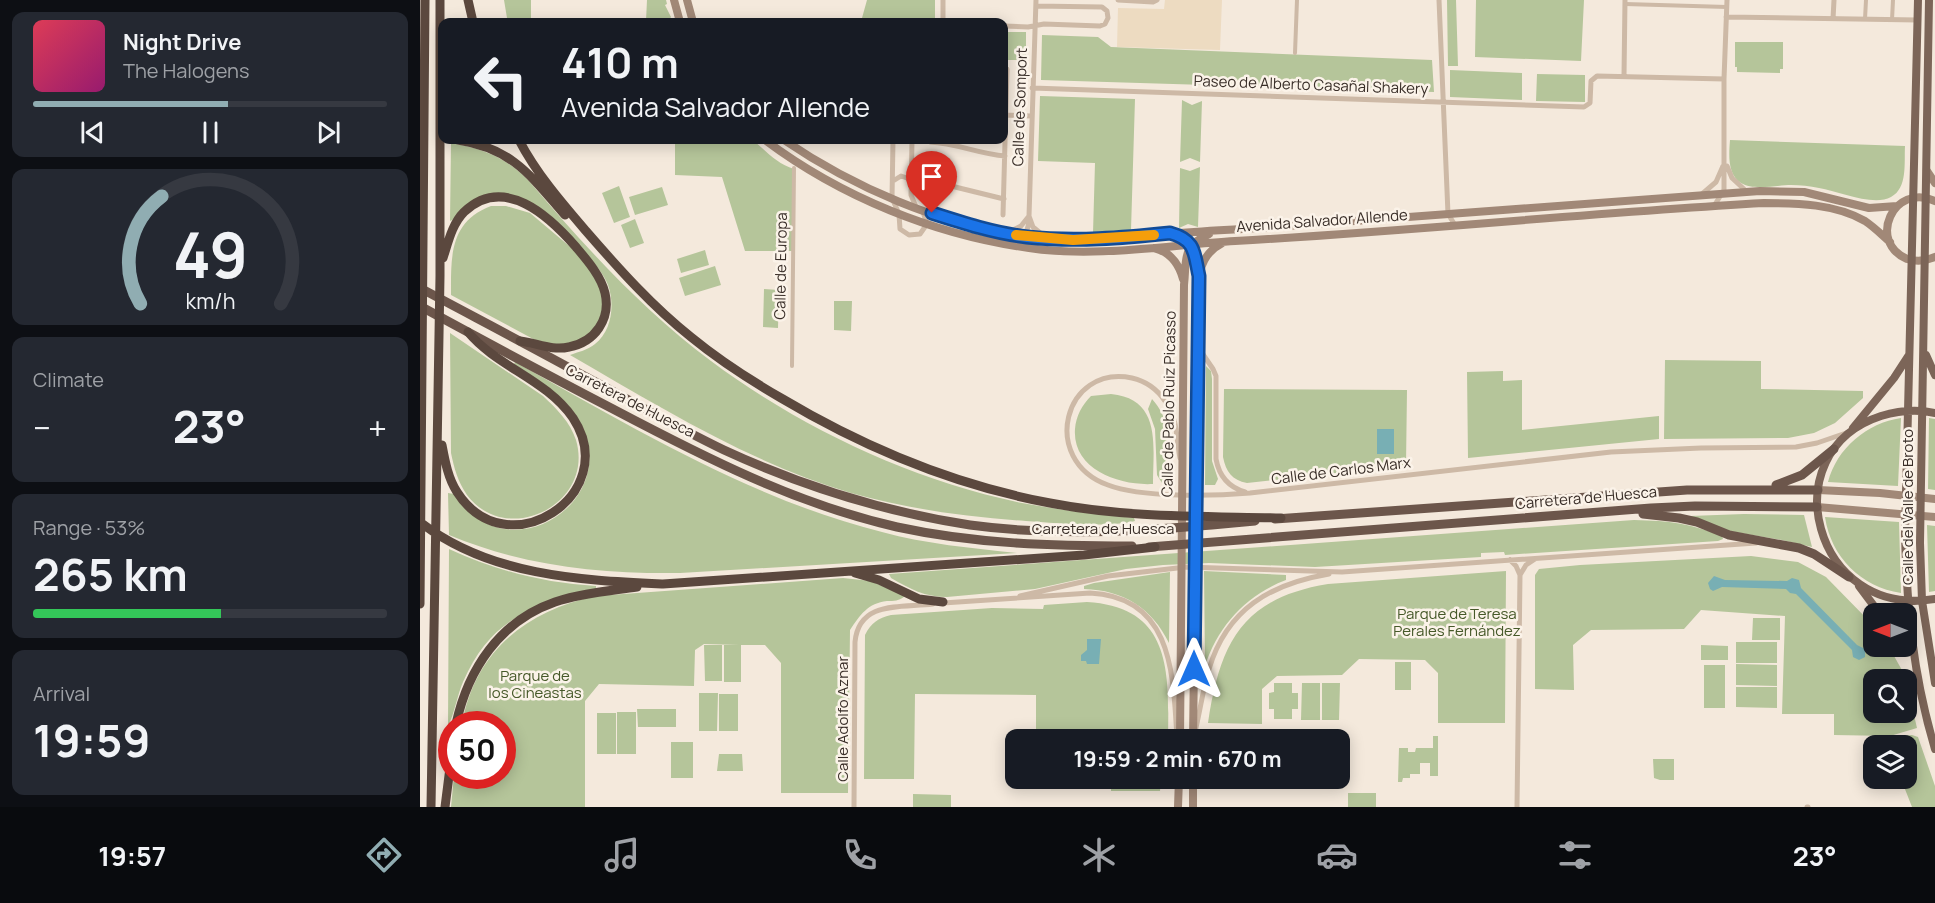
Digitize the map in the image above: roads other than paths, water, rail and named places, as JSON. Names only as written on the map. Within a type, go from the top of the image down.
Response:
[{"type":"highway","points":[[420,604],[425,0]]},
{"type":"highway","points":[[440,0],[440,18]]},
{"type":"highway","points":[[468,0],[472,18]]},
{"type":"highway","points":[[433,807],[440,341],[440,144]]},
{"type":"highway","points":[[476,144],[494,148],[519,165],[597,253],[624,281],[638,290]]},
{"type":"highway","points":[[522,144],[558,198],[638,290],[692,338],[752,381],[840,431],[920,467],[977,486],[1051,503],[1131,513],[1281,518]]},
{"type":"highway","points":[[440,271],[458,221],[464,212],[484,200],[506,198],[517,200],[538,210],[550,219],[583,256],[601,281],[605,293],[606,312],[599,331],[572,347],[550,348],[520,341]]},
{"type":"highway","name":"Carretera de Huesca","points":[[420,288],[724,450],[819,488],[891,509],[970,524],[1028,531],[1155,530],[1281,518],[1664,491],[1762,488],[1818,490]]},
{"type":"highway","name":"Carretera de Huesca","points":[[420,306],[715,461],[822,505],[897,526],[971,539],[1041,546],[1155,547],[1222,540],[1695,506],[1817,507]]},
{"type":"highway","points":[[439,429],[450,477],[456,490],[473,510],[485,518],[498,523],[525,525],[549,516],[562,507],[572,496],[579,483],[585,457],[584,444],[573,419],[553,396],[476,342],[468,332]]},
{"type":"highway","points":[[1762,488],[1781,484],[1802,475],[1834,449]]},
{"type":"highway","points":[[1605,513],[1668,515],[1697,522],[1729,535],[1799,548],[1814,554],[1849,577]]},
{"type":"highway","points":[[420,522],[471,552],[524,570],[596,581],[663,584]]},
{"type":"highway","points":[[459,711],[465,689],[483,656],[508,628],[523,617],[548,605],[575,596],[663,584],[1084,555],[1155,547]]},
{"type":"highway","points":[[832,571],[865,575],[919,599],[943,603]]},
{"type":"highway","points":[[445,807],[447,789]]},
{"type":"main road","points":[[674,0],[679,18]]},
{"type":"main road","points":[[687,0],[692,18]]},
{"type":"main road","name":"Calle del Valle de Broto","points":[[1918,0],[1905,513],[1906,601],[1914,664],[1935,749]]},
{"type":"main road","name":"Calle del Valle de Broto","points":[[1929,0],[1931,68],[1927,171],[1931,200],[1925,261],[1920,515],[1922,601],[1935,683]]},
{"type":"main road","name":"Avenida Salvador Allende","points":[[771,144],[830,181],[899,214],[927,224],[1012,245],[1050,251],[1149,248],[1714,206],[1791,203],[1836,210],[1865,221],[1890,242]]},
{"type":"main road","name":"Avenida Salvador Allende","points":[[791,144],[854,181],[892,198],[966,224],[1026,237],[1097,239],[1746,192],[1804,192],[1869,208],[1897,206]]},
{"type":"main road","points":[[1927,171],[1935,183]]},
{"type":"main road","points":[[1931,200],[1913,198],[1897,206],[1891,214],[1887,233],[1890,242],[1900,255],[1912,260],[1925,261],[1935,257]]},
{"type":"main road","name":"Avenida Salvador Allende","points":[[1191,245],[1213,231]]},
{"type":"main road","points":[[1170,233],[1185,238],[1191,245]]},
{"type":"main road","name":"Calle de Pablo Ruiz Picasso","points":[[1193,729],[1199,276],[1201,265],[1209,252],[1229,242]]},
{"type":"main road","name":"Calle de Pablo Ruiz Picasso","points":[[1191,245],[1199,276]]},
{"type":"main road","name":"Calle de Pablo Ruiz Picasso","points":[[1178,729],[1184,285],[1186,259],[1191,245]]},
{"type":"main road","name":"Calle de Pablo Ruiz Picasso","points":[[1149,248],[1161,250],[1170,256],[1179,268],[1184,285]]},
{"type":"main road","name":"Calle del Valle de Broto","points":[[1924,349],[1935,375]]},
{"type":"main road","points":[[1909,355],[1894,378],[1834,449],[1824,469],[1818,490],[1818,522],[1829,552],[1849,577],[1857,583],[1876,594],[1906,601],[1935,599]]},
{"type":"main road","points":[[1851,430],[1876,418],[1909,411],[1935,413]]},
{"type":"main road","points":[[1818,490],[1935,499]]},
{"type":"main road","points":[[1817,507],[1935,517]]},
{"type":"main road","points":[[1857,583],[1871,603]]},
{"type":"main road","name":"Calle del Valle de Broto","points":[[1931,664],[1935,649]]},
{"type":"main road","name":"Calle del Valle de Broto","points":[[1910,657],[1914,664]]},
{"type":"main road","points":[[1178,807],[1179,789]]},
{"type":"main road","points":[[1193,789],[1193,807]]},
{"type":"street","points":[[943,18],[944,0]]},
{"type":"street","points":[[1118,0],[1157,0]]},
{"type":"street","points":[[1295,53],[1297,0]]},
{"type":"street","points":[[1439,0],[1448,214],[1455,225]]},
{"type":"street","points":[[1833,19],[1834,0]]},
{"type":"street","points":[[1865,19],[1866,0]]},
{"type":"street","points":[[1892,20],[1893,0]]},
{"type":"street","points":[[1714,206],[1724,194],[1724,79],[1727,3],[1625,2],[1624,76],[1724,79]]},
{"type":"street","points":[[1008,26],[1044,24],[1089,26],[1105,24],[1108,14],[1105,9],[1068,3],[1036,3]]},
{"type":"street","name":"Calle de Somport","points":[[1029,218],[1036,3]]},
{"type":"street","points":[[1726,16],[1917,20]]},
{"type":"street","name":"Paseo de Alberto Casañal Shakery","points":[[1032,88],[1584,107],[1589,104],[1591,81],[1594,77],[1624,76]]},
{"type":"street","points":[[1008,115],[1031,116]]},
{"type":"street","points":[[893,144],[892,198],[899,214],[900,229],[909,235],[920,234],[927,224],[926,216],[912,199],[912,144]]},
{"type":"street","points":[[950,144],[989,155],[1005,156]]},
{"type":"street","points":[[1003,215],[1005,144]]},
{"type":"street","points":[[1725,159],[1732,178],[1746,192]]},
{"type":"street","points":[[1698,195],[1707,192],[1716,182],[1725,159]]},
{"type":"street","name":"Calle de Europa","points":[[792,366],[794,168]]},
{"type":"street","points":[[892,182],[901,176],[911,182]]},
{"type":"street","points":[[930,184],[943,184],[1004,199]]},
{"type":"street","points":[[1621,214],[1626,202]]},
{"type":"street","points":[[1006,233],[1021,226],[1029,218]]},
{"type":"street","points":[[1012,245],[1026,237],[1029,218]]},
{"type":"street","points":[[1029,218],[1036,230],[1047,238]]},
{"type":"street","name":"Calle de Pablo Ruiz Picasso","points":[[1198,345],[1216,376],[1216,459],[1219,472],[1231,486],[1250,493]]},
{"type":"street","name":"Calle de Carlos Marx","points":[[1181,466],[1177,432],[1172,414],[1162,396],[1149,385],[1129,378],[1105,379],[1088,388],[1073,404],[1067,422],[1068,446],[1079,466],[1098,481],[1118,488],[1145,492],[1250,493],[1603,453],[1701,448],[1791,448],[1808,446],[1851,430]]},
{"type":"street","points":[[1195,729],[1206,680],[1215,652],[1235,620],[1258,599],[1279,587],[1305,578],[1342,572],[1766,543]]},
{"type":"street","points":[[1520,575],[1526,565],[1538,558]]},
{"type":"street","points":[[1510,560],[1520,575],[1517,807]]},
{"type":"street","points":[[1020,596],[1108,576],[1186,567],[1342,572]]},
{"type":"street","points":[[943,603],[1085,593],[1106,595],[1130,603],[1145,615],[1160,634],[1169,657],[1177,729]]},
{"type":"street","name":"Calle Adolfo Aznar","points":[[854,807],[855,642],[857,631],[861,623],[874,611],[883,608],[943,603]]},
{"type":"water","points":[[1377,429],[1394,429],[1394,454],[1377,454]]},
{"type":"water","points":[[1714,576],[1725,580],[1787,581],[1792,578],[1799,580],[1801,588],[1857,645],[1863,648],[1863,657],[1865,657],[1859,660],[1853,657],[1852,650],[1796,594],[1786,589],[1722,587],[1713,591],[1708,583]]},
{"type":"water","points":[[1087,639],[1101,639],[1099,664],[1087,664],[1086,661],[1081,661],[1081,655],[1087,650]]},
{"type":"park label","name":"Parque de Teresa Perales Fernández","points":[[1457,622]]},
{"type":"park label","name":"Parque de los Cineastas","points":[[535,684]]}]
